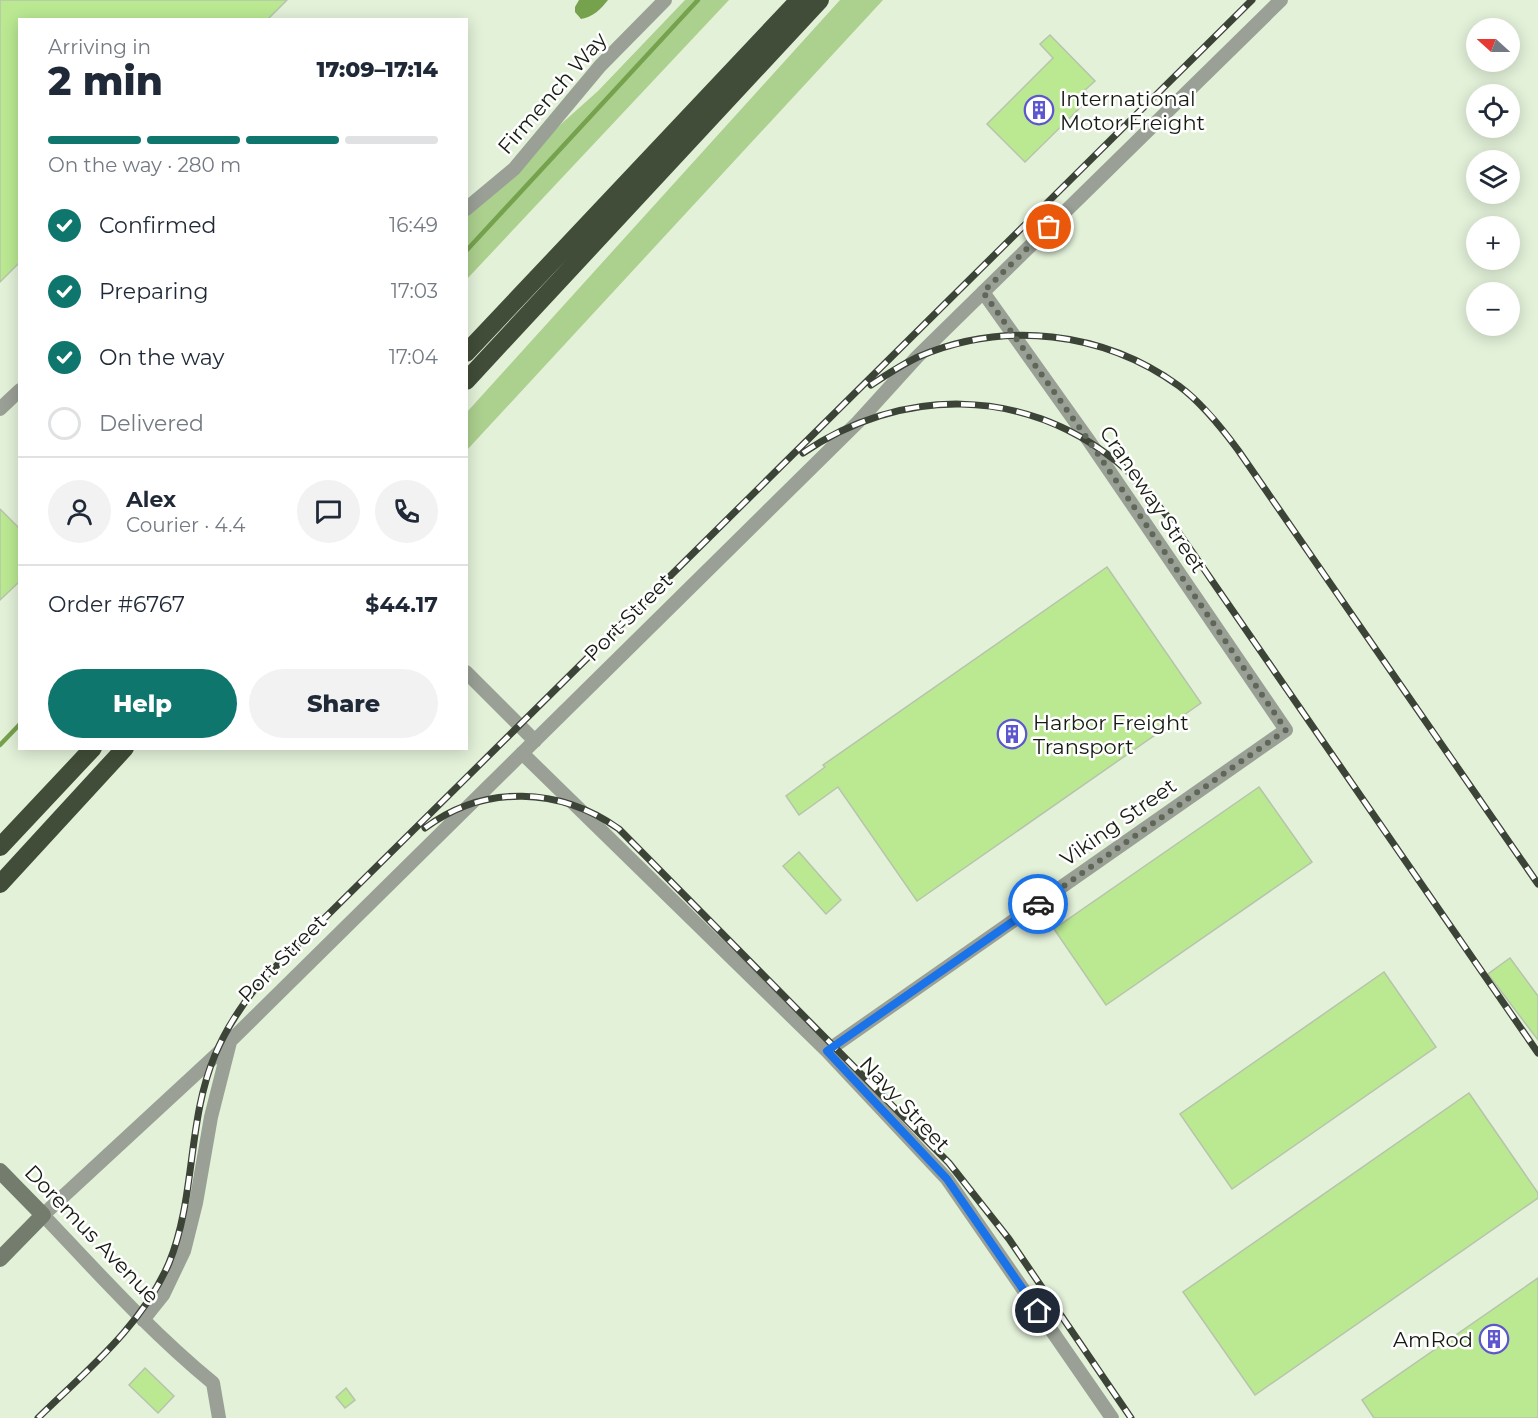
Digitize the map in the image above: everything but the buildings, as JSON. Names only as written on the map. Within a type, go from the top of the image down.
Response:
[{"type":"highway","points":[[468,351],[799,0]]},
{"type":"highway","points":[[468,379],[820,0]]},
{"type":"highway","points":[[0,847],[91,750]]},
{"type":"highway","points":[[0,884],[123,750]]},
{"type":"main road","name":"Doremus Avenue","points":[[0,1171],[43,1215]]},
{"type":"main road","name":"Port Street","points":[[0,1259],[43,1215]]},
{"type":"street","name":"Firmench Way","points":[[468,207],[514,169],[600,66],[665,0]]},
{"type":"street","name":"Port Street","points":[[43,1215],[230,1041],[858,422],[918,357],[983,292],[1281,0]]},
{"type":"street","name":"Craneway Street","points":[[983,292],[1089,441],[1286,730]]},
{"type":"street","points":[[0,409],[18,392]]},
{"type":"street","points":[[468,674],[535,741]]},
{"type":"street","name":"Viking Street","points":[[827,1051],[1286,730]]},
{"type":"street","name":"Navy Street","points":[[522,753],[827,1051],[947,1179],[1112,1418]]},
{"type":"street","points":[[147,1324],[184,1251],[196,1203],[211,1117],[230,1041]]},
{"type":"street","name":"Doremus Avenue","points":[[43,1215],[147,1324],[213,1383],[219,1418]]},
{"type":"shaded area","points":[[579,0],[608,0],[596,12],[581,19],[575,12]]},
{"type":"shaded area","points":[[685,0],[729,0],[468,278],[468,207],[598,91]]},
{"type":"shaded area","points":[[840,0],[883,0],[468,449],[468,411]]},
{"type":"waterway","points":[[468,249],[698,0]]},
{"type":"waterway","points":[[0,745],[18,726]]},
{"type":"railway","points":[[38,1418],[111,1346],[144,1307],[158,1286],[178,1238],[206,1080],[230,1025],[263,979],[1252,0]]},
{"type":"railway","points":[[871,385],[912,360],[951,345],[984,338],[1018,335],[1052,337],[1086,343],[1118,353],[1149,367],[1179,386],[1218,424],[1238,450],[1538,884]]},
{"type":"railway","points":[[803,453],[840,431],[880,416],[920,407],[961,404],[1001,408],[1041,419],[1080,436],[1116,461],[1137,480],[1168,517],[1538,1053]]},
{"type":"railway","points":[[425,828],[448,814],[472,804],[497,798],[522,796],[572,805],[596,815],[619,829],[949,1163],[1009,1239],[1131,1418]]},
{"type":"way so far","points":[[1038,904],[1286,730],[1089,441],[983,292],[1049,227]]},
{"type":"place","name":"International Motor Freight","points":[[1039,110]]},
{"type":"place","name":"Harbor Freight Transport","points":[[1012,734]]},
{"type":"place","name":"AmRod","points":[[1494,1339]]},
{"type":"route","points":[[1038,904],[827,1051],[947,1179],[1038,1311]]}]
